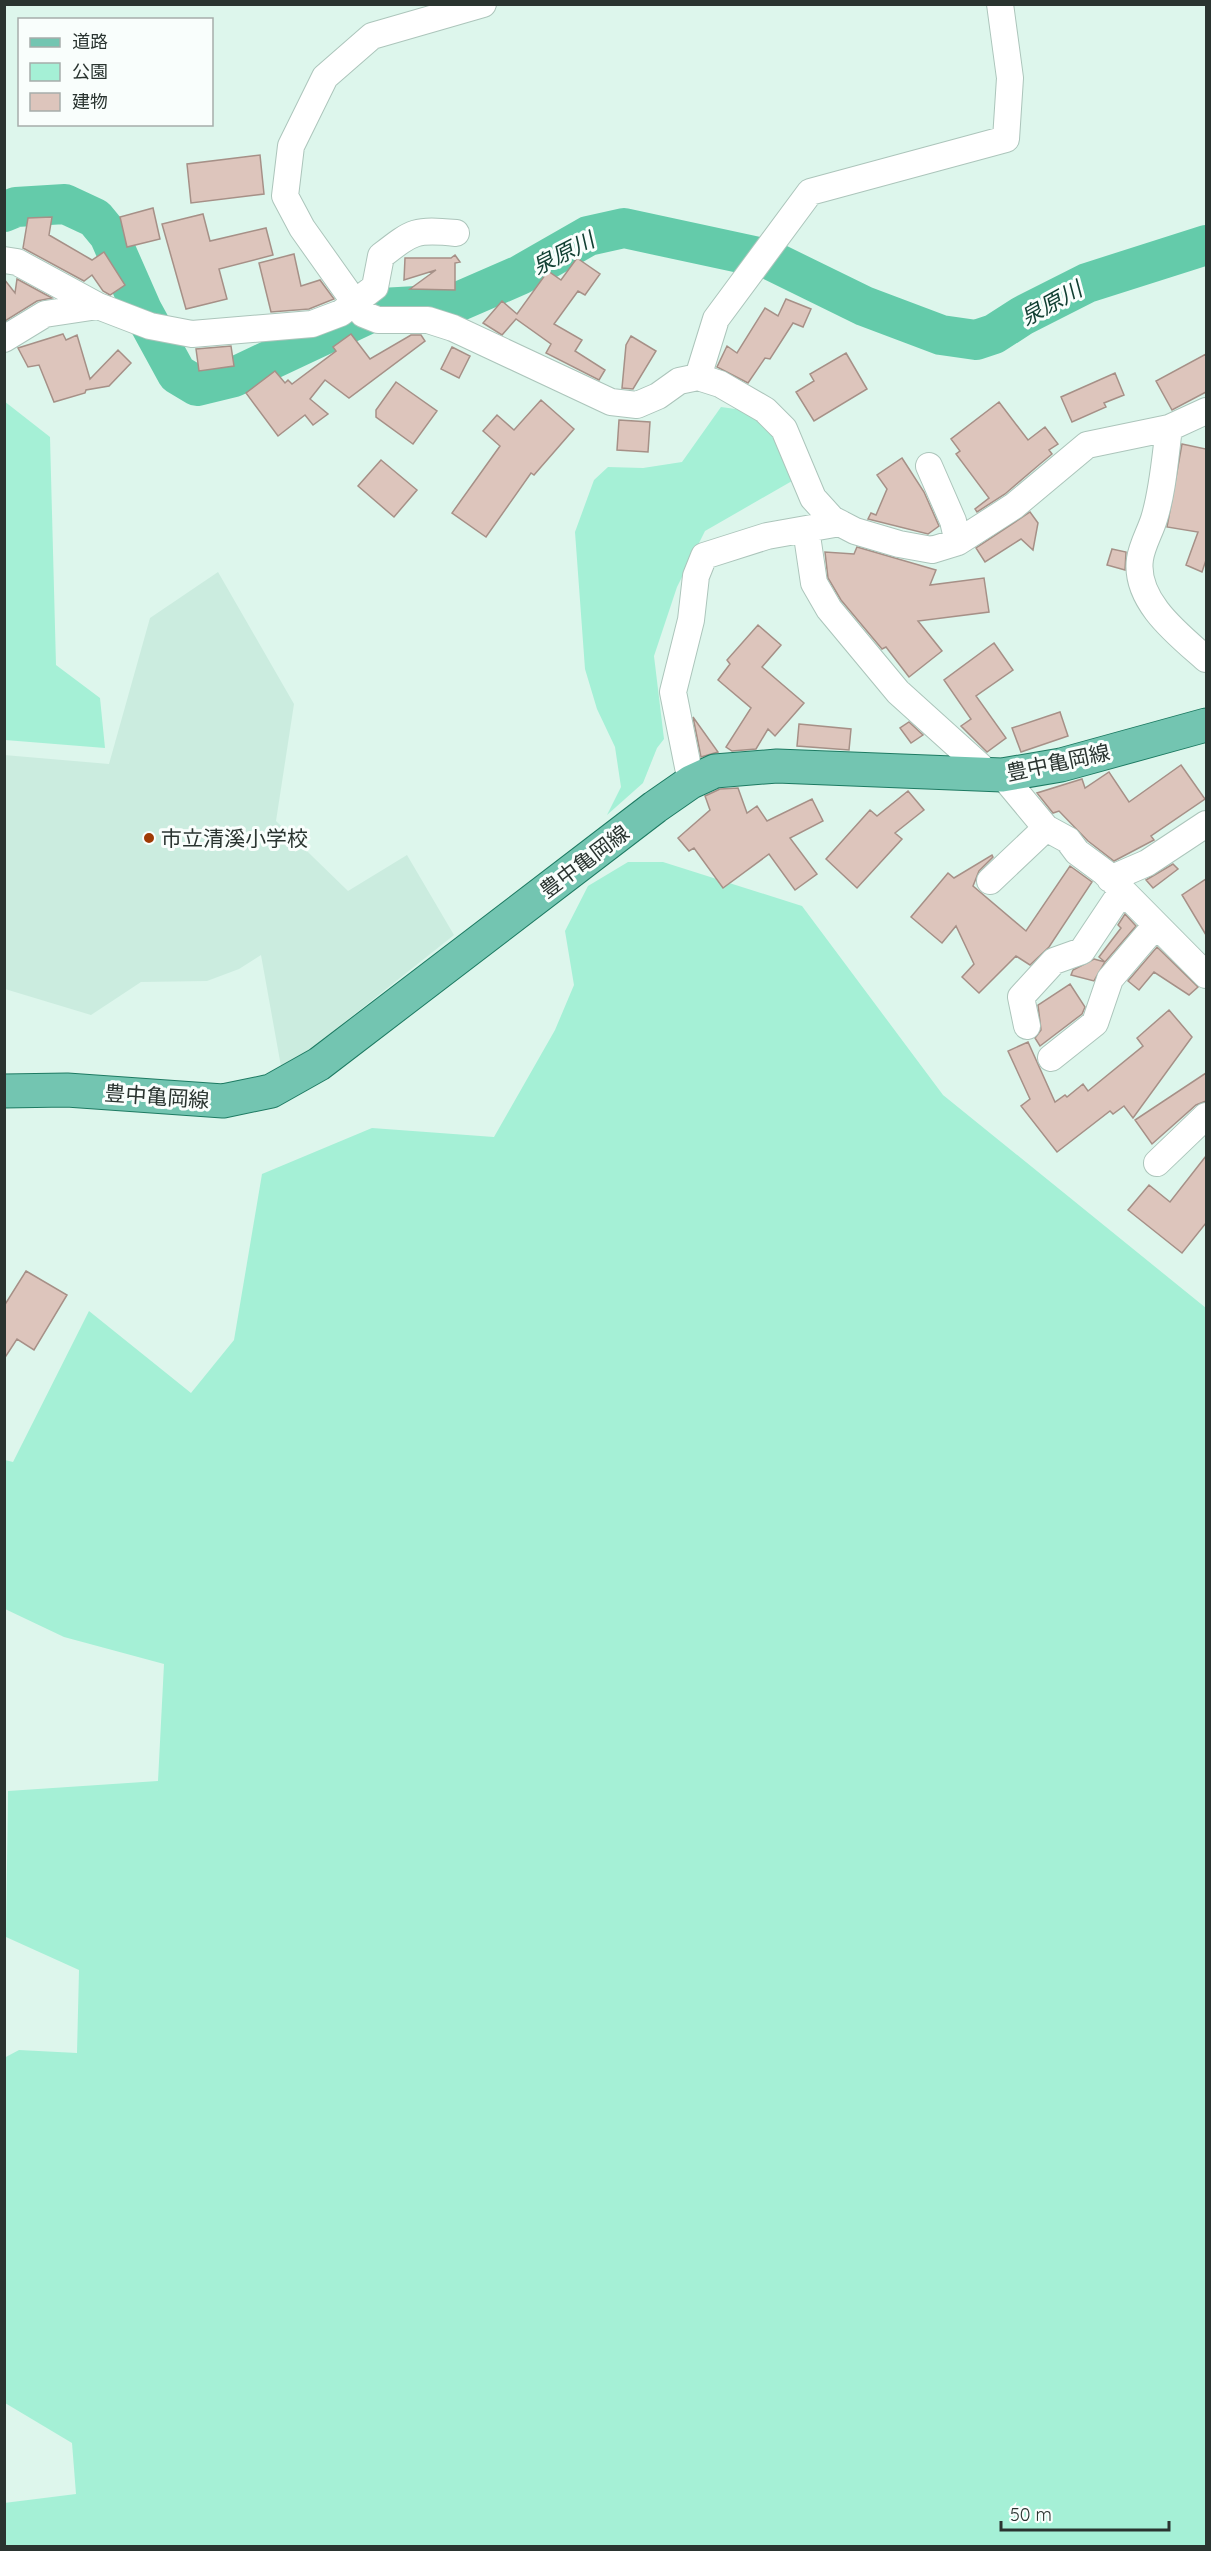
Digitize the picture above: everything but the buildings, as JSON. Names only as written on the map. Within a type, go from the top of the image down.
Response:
[{"type":"main road","name":"豊中亀岡線","points":[[5,1093],[67,1090],[223,1101],[271,1091],[319,1064],[691,782],[716,771],[777,766],[996,775],[1061,765],[1206,725]]},
{"type":"street","points":[[483,4],[372,36],[325,76],[291,146],[285,196],[302,228],[363,314],[378,320],[428,320],[453,328],[611,402],[637,405],[658,396],[678,381],[698,377],[720,384],[765,410],[784,429],[813,498],[832,519],[855,531],[899,544],[932,550],[958,542],[1014,506],[1087,445],[1192,424]]},
{"type":"street","points":[[698,377],[716,319],[810,192],[1006,139],[1010,78],[1000,4]]},
{"type":"street","points":[[4,260],[17,262],[99,306],[150,326],[192,334],[312,324],[341,313],[375,287],[381,256],[411,232],[429,230],[456,233]]},
{"type":"street","points":[[4,339],[45,314],[99,306]]},
{"type":"street","points":[[1192,424],[1163,474],[1154,519],[1140,557],[1140,575],[1152,604],[1167,624],[1206,659]]},
{"type":"street","points":[[929,466],[953,521],[958,542]]},
{"type":"street","points":[[691,782],[673,692],[691,620],[696,576],[704,556],[767,536],[840,524]]},
{"type":"street","points":[[806,529],[814,583],[828,609],[898,692],[996,775],[1046,828],[1068,840],[1077,852],[1116,885],[1206,975]]},
{"type":"street","points":[[1027,1026],[1021,997],[1054,961],[1082,951],[1116,885],[1206,824]]},
{"type":"street","points":[[990,881],[1046,828]]},
{"type":"street","points":[[1051,1058],[1095,1023],[1110,979],[1156,925]]},
{"type":"street","points":[[1157,1163],[1206,1116]]},
{"type":"shaded area","name":"市立清溪小学校","points":[[218,572],[294,704],[276,821],[348,891],[407,855],[454,935],[282,1072],[261,955],[239,969],[207,981],[141,982],[91,1015],[5,989],[4,755],[109,764],[150,618]]},
{"type":"green space","points":[[4,401],[50,437],[56,665],[100,698],[105,748],[5,740]]},
{"type":"green space","points":[[721,407],[750,411],[775,432],[792,481],[705,531],[677,587],[654,656],[664,739],[657,748],[643,783],[607,815],[621,787],[615,747],[597,709],[585,669],[575,532],[594,480],[608,467],[643,468],[682,462]]},
{"type":"green space","points":[[628,862],[663,862],[802,906],[943,1095],[1206,1308],[1206,2546],[5,2546],[4,2503],[76,2494],[72,2443],[5,2403],[4,2058],[19,2050],[77,2053],[79,1970],[6,1937],[8,1791],[158,1781],[164,1664],[64,1637],[5,1609],[5,1460],[13,1462],[89,1311],[191,1393],[234,1340],[262,1174],[372,1128],[494,1137],[555,1030],[574,985],[565,931],[588,886]]},
{"type":"waterway","name":"泉原川","points":[[4,212],[16,207],[65,204],[95,218],[109,235],[142,310],[177,374],[197,386],[234,377],[381,308],[453,304],[520,275],[588,236],[624,228],[768,259],[864,306],[941,335],[976,340],[994,334],[1022,316],[1087,283],[1206,245]]},
{"type":"place","name":"市立清溪小学校","points":[[149,838]]}]
